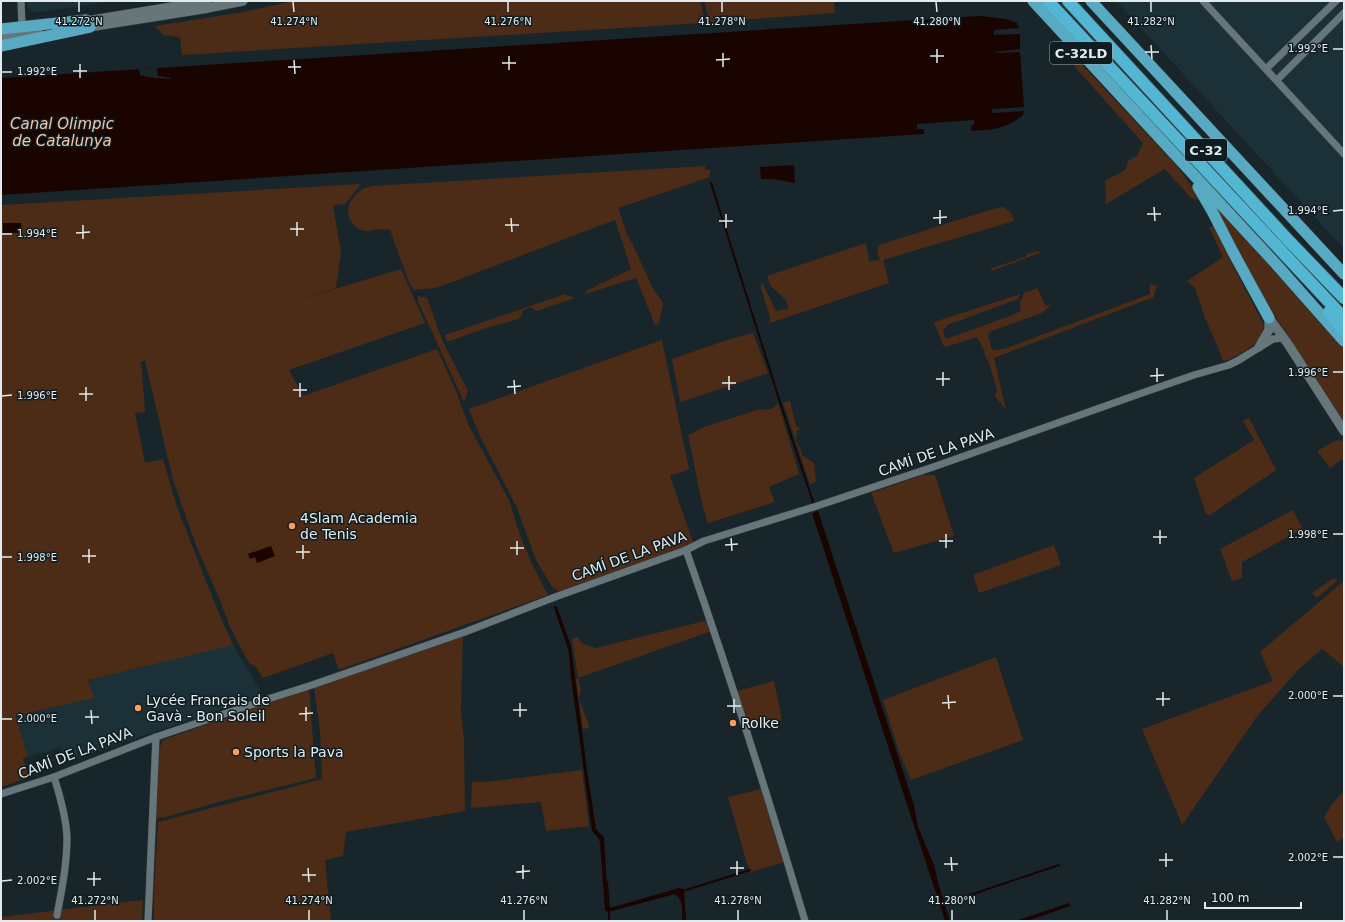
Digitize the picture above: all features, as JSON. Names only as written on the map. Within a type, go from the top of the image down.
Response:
[{"type":"highway","name":"C-32LD","points":[[1033,1],[1276,264],[1344,341]]},
{"type":"highway","name":"C-32","points":[[1048,1],[1344,318]]},
{"type":"highway","name":"C-32","points":[[1068,1],[1283,235],[1344,298]]},
{"type":"highway","points":[[1091,1],[1097,5],[1344,274]]},
{"type":"highway","points":[[1,29],[88,24]]},
{"type":"highway","points":[[1,46],[88,24]]},
{"type":"highway","points":[[1185,166],[1212,211],[1232,252],[1269,318]]},
{"type":"highway","points":[[1271,239],[1344,331]]},
{"type":"street","points":[[21,1],[22,27]]},
{"type":"street","points":[[1,34],[60,26],[88,24],[206,1]]},
{"type":"street","points":[[1,38],[88,24],[203,9],[243,1]]},
{"type":"street","points":[[1203,1],[1344,154]]},
{"type":"street","points":[[1266,69],[1336,1]]},
{"type":"street","points":[[1277,80],[1344,13]]},
{"type":"street","points":[[1269,318],[1286,341],[1344,431]]},
{"type":"street","points":[[1262,345],[1269,330],[1269,318]]},
{"type":"street","name":"CAMÍ DE LA PAVA","points":[[1,794],[54,776],[156,737],[356,670],[686,550],[704,541],[820,505],[936,466],[1142,392],[1229,365],[1276,338],[1286,341]]},
{"type":"street","points":[[686,550],[719,645],[768,796],[805,921]]},
{"type":"street","points":[[148,921],[156,737]]},
{"type":"street","points":[[54,776],[62,802],[67,837],[65,871],[57,915]]},
{"type":"shaded area","points":[[27,1],[114,1],[34,13],[27,6]]},
{"type":"shaded area","points":[[294,1],[700,1],[705,20],[703,23],[182,55],[180,37],[163,35],[155,26],[238,13]]},
{"type":"shaded area","points":[[704,1],[834,1],[835,13],[712,22],[709,20]]},
{"type":"shaded area","points":[[1116,1],[1344,1],[1344,249]]},
{"type":"shaded area","points":[[1070,54],[1088,71],[1177,166],[1202,201],[1191,198],[1165,169],[1106,204],[1105,181],[1125,170],[1129,160],[1137,156],[1143,143],[1075,67]]},
{"type":"shaded area","points":[[705,166],[705,170],[710,170],[710,177],[618,208],[627,234],[653,289],[663,303],[659,324],[655,325],[636,278],[585,294],[586,291],[631,269],[615,220],[436,288],[413,290],[390,230],[360,230],[351,221],[348,214],[349,205],[354,196],[365,188],[372,186]]},
{"type":"shaded area","points":[[361,184],[345,204],[333,205],[341,252],[336,288],[261,311],[401,269],[425,323],[289,370],[303,396],[437,349],[456,391],[469,426],[509,500],[520,535],[532,564],[548,595],[339,670],[333,653],[263,678],[256,667],[249,663],[229,625],[196,545],[173,480],[145,361],[141,361],[145,412],[135,413],[145,463],[163,459],[178,510],[233,645],[88,680],[94,698],[16,716],[28,757],[23,758],[29,777],[1,787],[1,205]]},
{"type":"shaded area","points":[[1214,204],[1344,346],[1344,423],[1255,285]]},
{"type":"shaded area","points":[[1003,207],[1010,212],[1014,221],[883,260],[889,283],[770,323],[770,317],[760,285],[763,284],[776,311],[789,309],[786,300],[770,285],[767,276],[866,243],[869,261],[880,260],[877,251],[879,245]]},
{"type":"shaded area","points":[[1215,226],[1226,246],[1229,258],[1263,323],[1261,336],[1257,341],[1238,355],[1225,361],[1223,360],[1204,315],[1195,288],[1187,281],[1223,257],[1209,227]]},
{"type":"shaded area","points":[[1039,251],[1040,253],[992,271],[990,269],[1025,257],[1027,254]]},
{"type":"shaded area","points":[[1150,284],[1159,287],[1156,288],[1154,297],[994,358],[1006,410],[995,396],[997,390],[989,363],[977,337],[946,347],[943,345],[934,322],[1020,294],[1018,299],[947,325],[943,331],[946,339],[1021,311],[1020,303],[1024,293],[1037,288],[1046,306],[1052,304],[1042,313],[989,332],[988,336],[992,350],[1004,349],[1150,294]]},
{"type":"shaded area","points":[[565,294],[575,298],[537,311],[530,307],[524,310],[519,319],[486,328],[447,342],[445,335]]},
{"type":"shaded area","points":[[418,296],[427,298],[443,342],[468,391],[464,402],[418,301]]},
{"type":"shaded area","points":[[753,333],[768,373],[681,402],[680,401],[672,359],[724,341]]},
{"type":"shaded area","points":[[662,340],[689,469],[670,476],[693,542],[667,555],[560,592],[552,587],[536,560],[517,508],[480,436],[469,409]]},
{"type":"shaded area","points":[[790,401],[796,426],[801,429],[797,430],[796,439],[803,456],[814,463],[816,481],[810,485],[783,402]]},
{"type":"shaded area","points":[[778,403],[799,474],[769,487],[775,502],[708,523],[703,508],[688,435],[701,428],[760,409],[770,409]]},
{"type":"shaded area","points":[[1249,418],[1276,470],[1210,515],[1206,514],[1194,478],[1254,440],[1243,421]]},
{"type":"shaded area","points":[[1341,440],[1344,442],[1344,458],[1330,468],[1317,451],[1334,441]]},
{"type":"shaded area","points":[[923,475],[935,475],[954,536],[894,553],[871,493]]},
{"type":"shaded area","points":[[1293,510],[1303,529],[1242,562],[1242,578],[1232,581],[1220,549]]},
{"type":"shaded area","points":[[1054,545],[1061,565],[979,593],[973,575]]},
{"type":"shaded area","points":[[1334,578],[1337,581],[1317,598],[1312,593]]},
{"type":"shaded area","points":[[1344,581],[1344,667],[1322,649],[1299,669],[1258,715],[1182,825],[1142,729],[1273,681],[1260,652]]},
{"type":"shaded area","points":[[708,620],[712,631],[578,678],[572,639],[577,637],[583,644],[596,648]]},
{"type":"shaded area","points":[[463,634],[461,710],[464,739],[465,811],[346,832],[343,856],[325,860],[331,921],[154,921],[154,890],[158,822],[322,779],[320,732],[314,687]]},
{"type":"shaded area","name":"Lycée Français de Gavà - Bon Soleil","points":[[233,645],[263,695],[63,763],[60,748],[28,757],[16,716],[93,698],[88,680]]},
{"type":"shaded area","points":[[996,657],[1023,740],[911,780],[899,752],[883,700]]},
{"type":"shaded area","points":[[578,678],[581,690],[579,699],[590,728],[583,729],[576,679]]},
{"type":"shaded area","points":[[774,681],[782,720],[749,729],[737,691]]},
{"type":"shaded area","name":"Sports la Pava","points":[[309,688],[316,778],[211,804],[163,818],[156,818],[159,749],[163,740]]},
{"type":"shaded area","points":[[582,770],[589,826],[546,831],[541,802],[471,808],[472,782],[487,782]]},
{"type":"shaded area","points":[[761,789],[784,862],[751,872],[748,867],[728,797]]},
{"type":"shaded area","points":[[1344,791],[1344,837],[1337,842],[1324,817],[1333,803]]},
{"type":"shaded area","points":[[143,900],[142,921],[1,921],[1,917]]},
{"type":"water","name":"Canal Olimpic de Catalunya","points":[[980,16],[1006,19],[1017,23],[1019,28],[994,30],[994,35],[1020,34],[1020,49],[995,52],[1020,52],[1024,107],[992,109],[992,113],[1024,111],[1023,115],[1017,120],[999,128],[971,131],[971,125],[974,125],[974,120],[917,124],[917,129],[924,129],[924,134],[1,195],[1,78]]},
{"type":"water","points":[[794,165],[795,183],[773,179],[761,179],[760,167]]},
{"type":"water","points":[[3,223],[21,223],[22,233],[3,233]]},
{"type":"water","points":[[818,511],[914,805],[918,827],[934,865],[950,921],[945,921],[812,513]]},
{"type":"water","points":[[271,546],[275,556],[257,563],[255,557],[250,559],[248,554]]},
{"type":"water","points":[[554,606],[557,607],[571,646],[596,829],[604,837],[608,907],[610,908],[679,888],[684,889],[686,921],[682,921],[680,899],[675,894],[608,912],[605,910],[600,843],[599,839],[592,831],[569,654]]},
{"type":"water","points":[[1069,903],[1070,906],[1027,921],[1015,921]]},
{"type":"pier","points":[[157,68],[158,76],[171,79],[140,75],[139,69]]},
{"type":"waterway","points":[[711,183],[814,505]]},
{"type":"waterway","points":[[943,904],[1059,865]]},
{"type":"waterway","points":[[683,891],[750,870]]},
{"type":"waterway","points":[[607,882],[609,908],[611,908]]},
{"type":"waterway","points":[[609,910],[609,921]]},
{"type":"place","name":"4Slam Academia de Tenis","points":[[292,526]]},
{"type":"place","name":"Lycée Français de Gavà - Bon Soleil","points":[[138,708]]},
{"type":"place","name":"Rolke","points":[[733,723]]},
{"type":"place","name":"Sports la Pava","points":[[236,752]]}]
